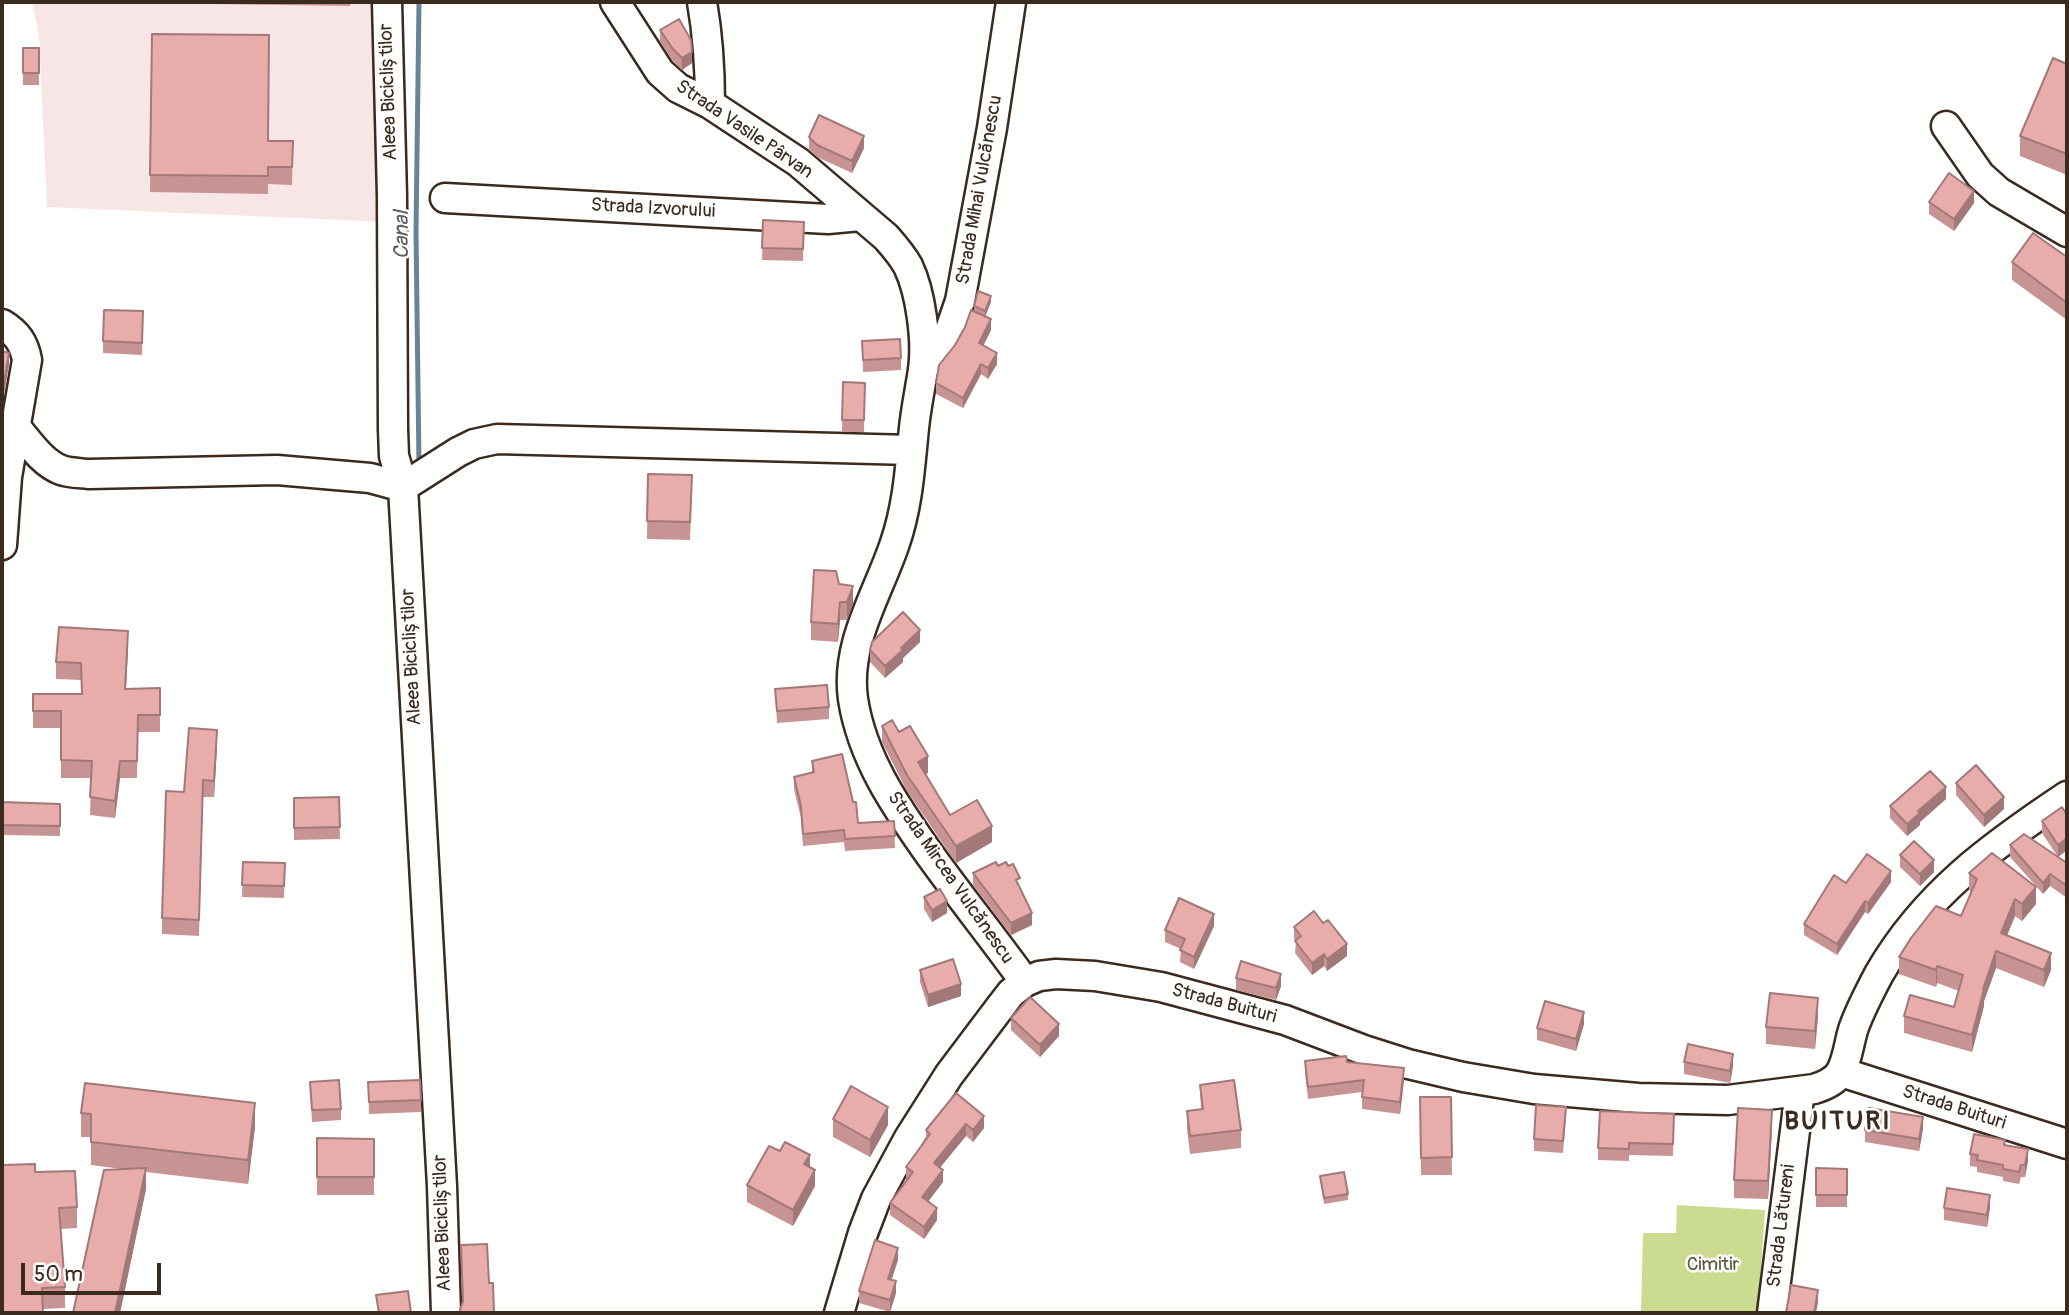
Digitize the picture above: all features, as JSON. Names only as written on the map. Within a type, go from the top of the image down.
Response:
[{"type":"street","name":"Aleea Bicicliștilor","points":[[387,2],[394,456],[402,487],[442,1186],[446,1313]]},
{"type":"street","name":"Strada Vasile Pârvan","points":[[615,2],[660,72],[678,88],[710,104],[798,162],[860,216]]},
{"type":"street","points":[[702,2],[710,64],[710,104]]},
{"type":"street","name":"Strada Mihai Vulcănescu","points":[[923,369],[950,330],[960,301],[992,128],[1011,2]]},
{"type":"street","points":[[1946,126],[1980,174],[1999,192],[2067,232]]},
{"type":"street","name":"Strada Izvorului","points":[[445,198],[828,219],[860,216]]},
{"type":"street","name":"Strada Mircea Vulcănescu","points":[[860,216],[899,251],[908,268],[921,318],[923,369],[902,521],[858,636],[853,656],[856,717],[869,757],[895,803],[966,905],[1025,982]]},
{"type":"street","points":[[2,324],[16,334],[25,348],[27,360],[8,477],[2,545]]},
{"type":"street","points":[[15,426],[40,455],[52,466],[63,471],[102,474],[277,470],[370,478],[402,487],[458,452],[474,444],[497,439],[911,450]]},
{"type":"street","points":[[1800,1091],[1826,1086],[1841,1072],[1864,1001],[1894,948],[1922,913],[1969,866],[2067,796]]},
{"type":"street","name":"Strada Buituri","points":[[1025,982],[1039,976],[1056,974],[1095,976],[1161,987],[1285,1020],[1408,1064],[1534,1089],[1638,1098],[1728,1100],[1800,1091]]},
{"type":"street","points":[[839,1313],[876,1199],[909,1138],[949,1075],[1011,993],[1025,982]]},
{"type":"street","name":"Strada Buituri","points":[[1841,1072],[2067,1144]]},
{"type":"street","name":"Strada Lătureni","points":[[1772,1313],[1800,1091]]},
{"type":"shaded area","points":[[32,2],[385,2],[387,222],[47,207],[39,35]]},
{"type":"green space","name":"Cimitir","points":[[1677,1205],[1765,1210],[1758,1313],[1641,1313],[1643,1233],[1676,1233]]},
{"type":"building","points":[[679,19],[691,40],[692,52],[682,58],[660,30]]},
{"type":"building","points":[[152,34],[269,35],[268,141],[293,141],[292,167],[268,167],[268,176],[150,175]]},
{"type":"building","points":[[23,48],[39,48],[39,73],[23,73]]},
{"type":"building","points":[[2053,58],[2067,64],[2067,154],[2020,136]]},
{"type":"building","points":[[819,115],[864,136],[852,161],[817,145],[809,137]]},
{"type":"building","points":[[1949,173],[1974,191],[1954,219],[1929,202]]},
{"type":"building","points":[[763,220],[804,222],[803,249],[762,248]]},
{"type":"building","points":[[2033,233],[2067,257],[2067,303],[2012,262]]},
{"type":"building","points":[[978,291],[991,296],[985,311],[974,306]]},
{"type":"building","points":[[104,310],[143,311],[142,343],[103,341]]},
{"type":"building","points":[[971,310],[991,319],[979,343],[997,353],[988,368],[981,364],[963,398],[936,383],[939,365],[955,345]]},
{"type":"building","points":[[900,339],[901,358],[863,360],[862,341]]},
{"type":"building","points":[[2,351],[9,353],[2,394]]},
{"type":"building","points":[[843,382],[865,383],[864,420],[842,420]]},
{"type":"building","points":[[648,474],[692,475],[690,522],[647,521]]},
{"type":"building","points":[[814,570],[836,571],[839,584],[853,586],[847,602],[840,602],[838,624],[811,622]]},
{"type":"building","points":[[903,612],[920,630],[885,666],[870,650],[872,642]]},
{"type":"building","points":[[59,627],[128,631],[125,689],[160,688],[160,715],[138,715],[137,761],[120,761],[115,801],[90,797],[92,761],[61,760],[61,711],[33,711],[33,694],[82,694],[81,663],[56,662]]},
{"type":"building","points":[[827,685],[829,707],[777,711],[775,689]]},
{"type":"building","points":[[892,720],[899,732],[910,726],[928,756],[918,762],[950,815],[977,800],[992,826],[956,846],[907,775],[882,726]]},
{"type":"building","points":[[189,728],[217,730],[214,781],[203,780],[199,920],[162,918],[166,791],[184,792]]},
{"type":"building","points":[[842,754],[853,802],[856,802],[858,823],[894,821],[895,836],[845,839],[844,830],[803,834],[801,806],[794,777],[814,772],[812,761]]},
{"type":"building","points":[[1976,765],[2004,797],[1984,815],[1956,783]]},
{"type":"building","points":[[1930,771],[1946,787],[1907,824],[1890,806]]},
{"type":"building","points":[[339,797],[340,827],[294,828],[294,798]]},
{"type":"building","points":[[2,802],[60,804],[60,826],[2,825]]},
{"type":"building","points":[[2062,807],[2067,815],[2067,838],[2058,845],[2042,821]]},
{"type":"building","points":[[2024,834],[2067,863],[2067,886],[2050,874],[2043,883],[2010,845]]},
{"type":"building","points":[[1914,841],[1934,860],[1920,874],[1900,855]]},
{"type":"building","points":[[1992,853],[2036,887],[2022,904],[2015,899],[2001,933],[2051,953],[2044,970],[1996,951],[1972,1035],[1904,1016],[1910,995],[1954,1007],[1963,975],[1937,966],[1936,970],[1899,957],[1936,906],[1961,916],[1977,879],[1969,873]]},
{"type":"building","points":[[1867,854],[1891,871],[1868,903],[1865,901],[1837,944],[1804,924],[1834,875],[1846,883]]},
{"type":"building","points":[[243,862],[285,863],[284,886],[242,885]]},
{"type":"building","points":[[996,862],[998,866],[1006,862],[1008,866],[1013,864],[1020,878],[1016,880],[1032,913],[1011,923],[973,873]]},
{"type":"building","points":[[940,889],[947,901],[932,910],[924,897]]},
{"type":"building","points":[[1179,898],[1214,914],[1194,957],[1180,950],[1185,939],[1165,930]]},
{"type":"building","points":[[1314,911],[1323,923],[1328,920],[1347,944],[1327,959],[1324,954],[1312,963],[1295,941],[1301,936],[1294,927]]},
{"type":"building","points":[[953,959],[961,984],[928,995],[920,970]]},
{"type":"building","points":[[1241,961],[1281,974],[1276,988],[1236,978]]},
{"type":"building","points":[[1770,993],[1818,998],[1815,1031],[1766,1027]]},
{"type":"building","points":[[1030,997],[1059,1024],[1040,1045],[1011,1018]]},
{"type":"building","points":[[1545,1001],[1584,1012],[1576,1039],[1537,1028]]},
{"type":"building","points":[[1688,1044],[1733,1054],[1730,1071],[1684,1062]]},
{"type":"building","points":[[1346,1056],[1347,1062],[1404,1068],[1400,1102],[1362,1097],[1364,1080],[1308,1087],[1305,1061]]},
{"type":"building","points":[[339,1080],[341,1109],[312,1110],[310,1082]]},
{"type":"building","points":[[420,1080],[421,1100],[369,1102],[368,1082]]},
{"type":"building","points":[[1234,1080],[1241,1130],[1190,1136],[1187,1111],[1203,1109],[1200,1085]]},
{"type":"building","points":[[85,1083],[255,1103],[248,1160],[91,1142],[91,1114],[81,1113]]},
{"type":"building","points":[[851,1086],[888,1107],[870,1140],[833,1119]]},
{"type":"building","points":[[956,1093],[984,1116],[973,1130],[966,1124],[934,1163],[943,1170],[922,1197],[937,1208],[924,1227],[890,1203],[913,1172],[906,1167],[930,1134],[926,1130]]},
{"type":"building","points":[[1420,1097],[1451,1097],[1452,1157],[1421,1158]]},
{"type":"building","points":[[1536,1105],[1566,1107],[1563,1141],[1534,1139]]},
{"type":"building","points":[[1738,1108],[1772,1110],[1768,1181],[1734,1180]]},
{"type":"building","points":[[1869,1108],[1923,1117],[1919,1139],[1865,1130]]},
{"type":"building","points":[[1600,1111],[1674,1114],[1673,1144],[1629,1143],[1629,1149],[1598,1148]]},
{"type":"building","points":[[1974,1134],[2005,1140],[2004,1145],[2028,1149],[2025,1165],[2021,1165],[2019,1172],[2003,1169],[2003,1165],[1977,1160],[1978,1155],[1970,1154]]},
{"type":"building","points":[[317,1138],[374,1139],[374,1177],[317,1177]]},
{"type":"building","points":[[785,1142],[810,1155],[804,1164],[815,1170],[793,1210],[747,1185],[769,1146],[780,1151]]},
{"type":"building","points":[[35,1164],[35,1172],[75,1171],[77,1207],[59,1208],[65,1287],[42,1288],[43,1313],[2,1313],[2,1165]]},
{"type":"building","points":[[146,1168],[115,1313],[73,1313],[104,1170]]},
{"type":"building","points":[[1816,1168],[1847,1169],[1847,1195],[1816,1195]]},
{"type":"building","points":[[1344,1172],[1348,1194],[1324,1198],[1320,1176]]},
{"type":"building","points":[[1947,1188],[1990,1195],[1987,1215],[1944,1208]]},
{"type":"building","points":[[875,1240],[898,1248],[888,1279],[896,1281],[890,1300],[859,1291]]},
{"type":"building","points":[[487,1244],[494,1313],[459,1313],[463,1301],[461,1245]]},
{"type":"building","points":[[1791,1285],[1818,1290],[1814,1313],[1786,1313]]},
{"type":"building","points":[[408,1291],[411,1313],[379,1313],[376,1295]]},
{"type":"waterway","name":"Canal","points":[[419,2],[416,232],[419,465]]},
{"type":"district","name":"BUITURI","points":[[1838,1122]]}]
